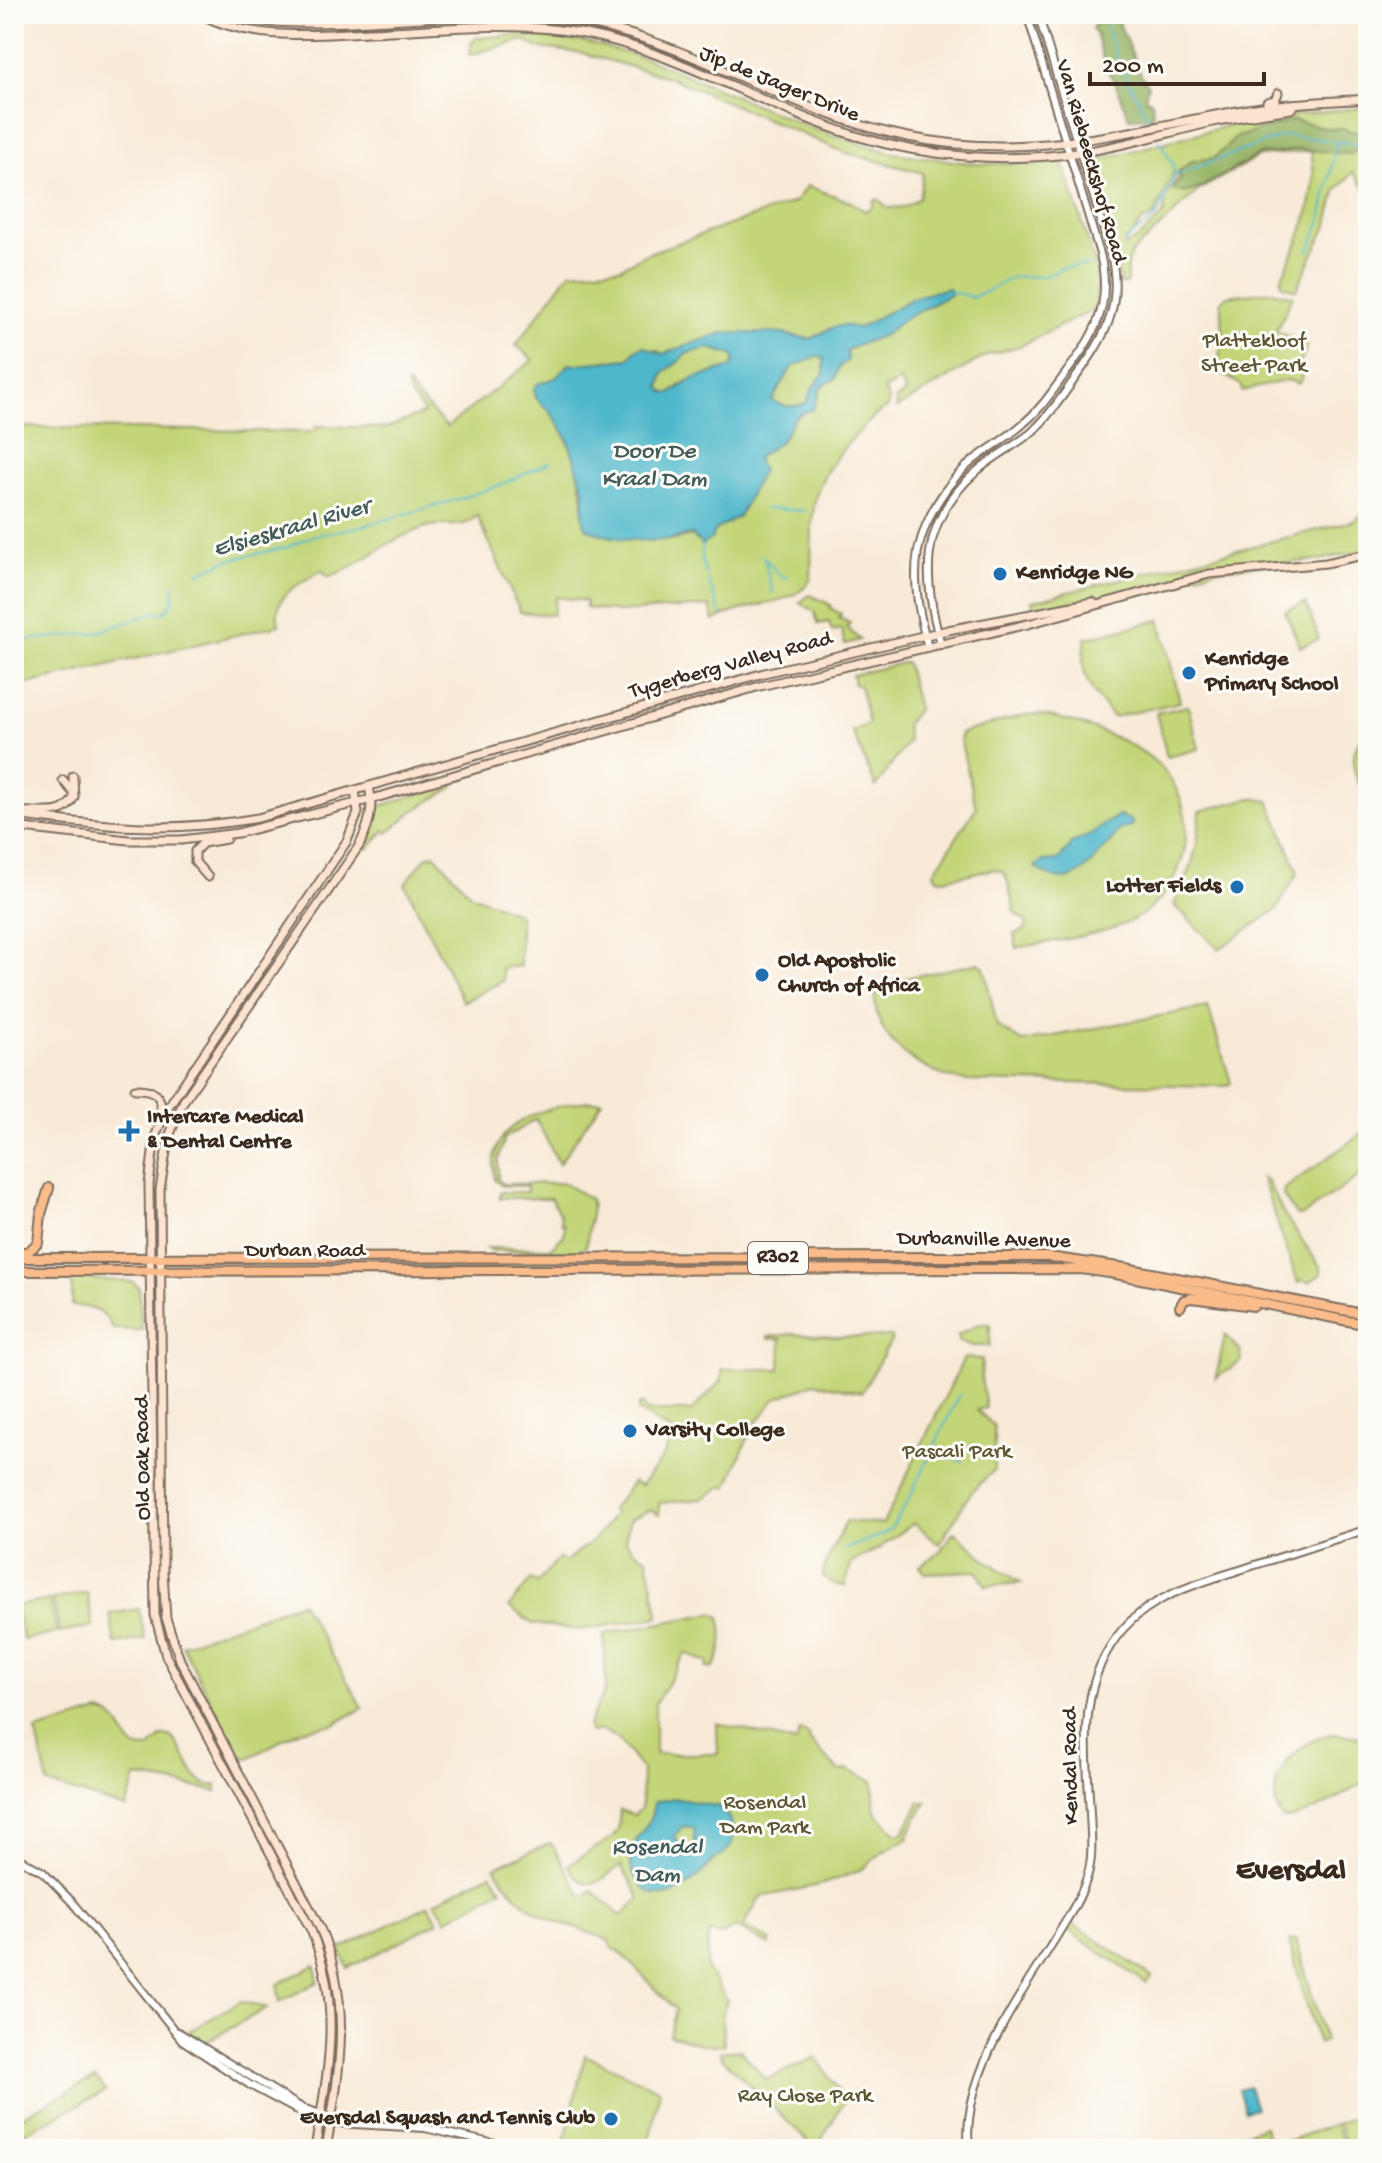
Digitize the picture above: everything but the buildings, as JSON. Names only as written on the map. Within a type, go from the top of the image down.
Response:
[{"type":"main road","name":"Jip de Jager Drive","points":[[200,14],[236,28],[280,34],[496,27],[562,30],[609,39],[648,51],[807,119],[876,142],[967,156],[1070,154],[1174,129],[1291,109],[1296,104]]},
{"type":"main road","name":"Jip de Jager Drive","points":[[230,14],[288,24],[501,16],[575,21],[654,41],[812,109],[887,133],[974,146],[1019,147],[1141,136]]},
{"type":"main road","points":[[1192,121],[1207,114],[1273,101],[1278,93]]},
{"type":"main road","name":"Jip de Jager Drive","points":[[1174,129],[1192,121],[1290,102],[1368,99]]},
{"type":"main road","name":"Tygerberg Valley Road","points":[[238,833],[358,803],[760,686],[1028,624],[1189,581],[1269,568],[1326,563],[1368,554]]},
{"type":"main road","name":"Tygerberg Valley Road","points":[[14,814],[120,828],[178,828],[258,818],[713,687],[1019,615],[1107,601]]},
{"type":"main road","points":[[14,814],[60,812],[70,805],[74,797],[73,776]]},
{"type":"main road","points":[[63,780],[70,786],[74,797]]},
{"type":"main road","name":"Old Oak Road","points":[[326,2149],[334,2120],[342,2027],[334,1963],[319,1926],[180,1660],[166,1618],[163,1573],[161,1173],[172,1125],[190,1090],[332,887],[366,832],[372,799],[369,786]]},
{"type":"main road","name":"Old Oak Road","points":[[315,2149],[332,2022],[329,1989],[320,1951],[172,1667],[156,1623],[153,1600],[150,1167],[158,1130],[176,1092],[305,907],[347,841],[356,820],[358,803],[355,790]]},
{"type":"main road","points":[[343,807],[350,812],[352,819],[347,841]]},
{"type":"main road","points":[[14,827],[128,840],[172,840],[238,833]]},
{"type":"main road","points":[[208,877],[195,862],[196,849],[203,843],[230,838],[238,833]]},
{"type":"main road","points":[[305,907],[322,888],[332,887]]},
{"type":"main road","points":[[135,1089],[151,1090],[160,1097],[162,1105],[158,1130]]},
{"type":"main road","points":[[14,1256],[29,1251],[38,1243],[41,1214],[49,1188]]},
{"type":"main road","name":"Durban Road","points":[[14,1256],[595,1258]]},
{"type":"main road","name":"Durbanville Avenue","points":[[595,1258],[1070,1259],[1368,1315]]},
{"type":"main road","name":"Durban Road","points":[[14,1271],[595,1269]]},
{"type":"main road","name":"Durbanville Avenue","points":[[595,1269],[1089,1270],[1368,1325]]},
{"type":"main road","points":[[1180,1307],[1184,1300],[1191,1298],[1262,1307],[1282,1306]]},
{"type":"street","name":"Van Riebeeckshof Road","points":[[928,648],[918,604],[916,572],[923,533],[933,511],[970,463],[1016,430],[1044,402],[1090,340],[1100,317],[1104,289],[1102,260],[1027,14]]},
{"type":"street","name":"Van Riebeeckshof Road","points":[[941,645],[927,576],[930,550],[943,513],[977,471],[1031,432],[1047,416],[1096,349],[1109,323],[1115,296],[1114,265],[1038,14]]},
{"type":"street","name":"Kendal Road","points":[[969,2149],[967,2131],[970,2108],[989,2054],[1076,1904],[1088,1874],[1092,1846],[1086,1718],[1095,1677],[1112,1644],[1143,1611],[1174,1593],[1368,1529]]},
{"type":"street","points":[[14,1856],[43,1872],[72,1902],[171,2027],[302,2108],[320,2118],[425,2128],[517,2149]]},
{"type":"green space","points":[[1096,14],[1115,14],[1148,85],[1145,99],[1152,101],[1153,117],[1129,118],[1116,84],[1105,67],[1092,28],[1098,20]]},
{"type":"green space","points":[[518,35],[586,42],[648,59],[818,131],[893,153],[977,164],[1061,163],[1097,270],[1096,308],[1020,346],[987,355],[897,408],[896,399],[906,392],[900,381],[884,389],[888,407],[870,420],[827,470],[815,501],[811,578],[805,587],[783,599],[714,621],[710,606],[620,612],[586,608],[586,601],[556,597],[553,615],[520,612],[477,515],[466,523],[430,526],[409,533],[349,569],[328,577],[322,570],[283,598],[279,605],[279,625],[14,687],[14,427],[314,432],[316,426],[386,428],[425,413],[411,397],[408,384],[447,427],[533,360],[516,345],[570,272],[620,268],[646,254],[795,202],[807,186],[851,202],[865,211],[873,207],[873,201],[878,199],[887,208],[904,207],[919,198],[923,173],[846,153],[671,78],[582,53],[539,48],[523,40],[469,55],[476,38]],"holes":[[[951,294],[904,319],[884,335],[846,350],[835,379],[821,387],[813,409],[796,417],[780,442],[756,458],[762,470],[739,516],[714,531],[676,540],[628,540],[583,517],[582,491],[573,454],[556,419],[540,401],[534,388],[557,378],[568,365],[629,359],[634,351],[656,350],[663,354],[723,333],[777,333],[810,339],[831,328],[859,328],[915,297]]]},
{"type":"green space","points":[[1368,107],[1368,161],[1362,161],[1368,175],[1368,193],[1353,172],[1336,191],[1328,224],[1296,290],[1282,285],[1281,279],[1311,201],[1311,151],[1260,156],[1199,190],[1131,254],[1127,264],[1127,283],[1120,284],[1116,254],[1092,173],[1098,160],[1249,120]],"holes":[[[1173,173],[1179,175],[1165,199],[1164,214],[1139,238],[1125,246],[1124,240],[1131,237],[1142,221],[1154,216]]]},
{"type":"green space","points":[[1293,120],[1329,129],[1342,128],[1355,132],[1368,129],[1368,157],[1355,151],[1351,154],[1298,149],[1262,153],[1202,187],[1184,193],[1174,190],[1181,181],[1178,172],[1192,161],[1214,158],[1237,137]]},
{"type":"green space","name":"Plattekloof Street Park","points":[[1272,291],[1293,296],[1276,331],[1308,345],[1299,366],[1302,378],[1298,384],[1288,380],[1242,391],[1241,385],[1217,371],[1223,333],[1221,301],[1227,296]]},
{"type":"green space","points":[[709,348],[733,355],[732,367],[685,382],[671,393],[665,393],[660,388],[664,373],[685,354]]},
{"type":"green space","points":[[818,356],[824,358],[824,374],[806,403],[788,406],[772,400],[792,367]]},
{"type":"green space","points":[[1368,511],[1368,550],[1319,560],[1217,569],[1098,598],[1033,607],[1032,601],[1353,521]]},
{"type":"green space","points":[[810,595],[831,605],[830,608],[841,614],[839,618],[850,623],[846,627],[860,640],[845,644],[841,629],[832,631],[829,622],[818,624],[815,612],[800,602]]},
{"type":"green space","points":[[1306,603],[1319,639],[1300,647],[1285,611]]},
{"type":"green space","points":[[1160,620],[1180,702],[1113,717],[1088,681],[1083,662],[1086,638]]},
{"type":"green space","points":[[906,662],[918,709],[906,724],[908,741],[876,787],[852,731],[869,724],[860,686],[854,684],[852,675]]},
{"type":"green space","points":[[1188,706],[1199,749],[1167,757],[1156,713]]},
{"type":"green space","points":[[1039,714],[1098,730],[1152,759],[1169,777],[1180,797],[1186,840],[1172,882],[1158,901],[1140,916],[1098,933],[1016,948],[1014,934],[1025,930],[1027,922],[1015,912],[1003,872],[994,869],[943,879],[937,878],[934,872],[976,808],[961,733],[1024,715]]},
{"type":"green space","points":[[1368,730],[1368,795],[1358,780],[1354,754]]},
{"type":"green space","points":[[453,783],[454,787],[412,812],[388,833],[385,830],[368,849],[364,845],[380,806]]},
{"type":"green space","name":"Lotter Fields","points":[[1250,798],[1269,801],[1298,872],[1277,909],[1219,949],[1174,905],[1193,860],[1200,811]]},
{"type":"green space","points":[[434,854],[471,895],[517,913],[520,918],[520,966],[502,968],[503,981],[463,1002],[405,884],[426,857]]},
{"type":"green space","points":[[979,963],[984,967],[997,1026],[1022,1042],[1208,1007],[1231,1083],[1226,1086],[968,1081],[934,1072],[902,1052],[890,1039],[876,1007],[876,989],[886,982]]},
{"type":"green space","points":[[602,1101],[559,1164],[536,1119],[505,1138],[498,1160],[498,1179],[503,1184],[564,1183],[590,1199],[592,1206],[586,1247],[578,1251],[494,1251],[485,1248],[551,1248],[564,1235],[564,1224],[561,1224],[561,1217],[551,1198],[500,1198],[500,1192],[527,1192],[527,1186],[502,1186],[495,1180],[494,1166],[499,1143],[517,1124],[544,1110]]},
{"type":"green space","points":[[1368,1129],[1368,1170],[1301,1216],[1296,1215],[1283,1195],[1284,1189]]},
{"type":"green space","points":[[1262,1178],[1267,1181],[1284,1214],[1321,1268],[1321,1274],[1310,1282],[1300,1280],[1298,1283]]},
{"type":"green space","points":[[72,1278],[133,1282],[139,1288],[142,1330],[113,1329],[97,1310],[72,1306]]},
{"type":"green space","points":[[979,1324],[990,1324],[990,1346],[972,1346],[958,1341],[958,1335]]},
{"type":"green space","points":[[792,1334],[892,1339],[862,1392],[814,1383],[775,1399],[751,1430],[727,1488],[724,1486],[702,1499],[659,1503],[659,1515],[651,1510],[630,1519],[625,1540],[647,1558],[659,1617],[580,1630],[533,1624],[509,1607],[531,1579],[537,1583],[559,1558],[565,1562],[595,1539],[615,1513],[611,1510],[633,1482],[641,1485],[662,1458],[674,1433],[638,1411],[639,1405],[644,1405],[646,1411],[692,1411],[722,1380],[722,1369],[780,1369],[781,1339],[768,1337]]},
{"type":"green space","points":[[1225,1335],[1241,1352],[1241,1361],[1216,1378]]},
{"type":"green space","name":"Pascali Park","points":[[964,1358],[982,1359],[981,1378],[986,1408],[977,1410],[994,1426],[994,1470],[972,1491],[939,1544],[914,1523],[878,1549],[852,1562],[845,1586],[834,1584],[823,1577],[823,1572],[846,1521],[883,1524]]},
{"type":"green space","points":[[954,1532],[989,1562],[1021,1583],[986,1586],[977,1571],[925,1573],[920,1566],[940,1551]]},
{"type":"green space","points":[[87,1593],[93,1626],[60,1633],[53,1599]]},
{"type":"green space","points":[[50,1600],[57,1633],[23,1640],[16,1606]]},
{"type":"green space","points":[[301,1602],[363,1708],[334,1724],[300,1730],[249,1758],[239,1757],[182,1645]]},
{"type":"green space","points":[[139,1609],[145,1639],[115,1644],[110,1614]]},
{"type":"green space","name":"Rosendal Dam Park","points":[[713,1613],[720,1617],[722,1630],[719,1658],[712,1669],[707,1668],[709,1663],[686,1653],[655,1704],[655,1754],[718,1754],[717,1723],[796,1743],[800,1731],[810,1736],[809,1740],[839,1771],[848,1770],[873,1781],[875,1812],[897,1834],[903,1833],[920,1802],[926,1802],[909,1838],[884,1851],[859,1871],[820,1885],[760,1897],[744,1926],[771,1941],[769,1945],[737,1927],[722,1935],[708,1933],[707,1969],[727,2000],[722,2013],[724,2045],[700,2044],[669,2035],[676,2010],[619,1951],[612,1949],[609,1941],[537,1912],[513,1892],[495,1867],[551,1843],[581,1895],[587,1895],[592,1890],[621,1916],[640,1898],[621,1865],[600,1880],[587,1883],[568,1865],[613,1837],[618,1830],[620,1810],[634,1815],[641,1809],[642,1770],[617,1738],[602,1730],[590,1732],[588,1725],[606,1688],[604,1634]]},
{"type":"green space","points":[[99,1712],[112,1717],[135,1747],[150,1748],[162,1736],[170,1736],[195,1775],[208,1785],[217,1785],[217,1791],[136,1777],[126,1808],[48,1784],[36,1731]]},
{"type":"green space","points":[[1334,1734],[1368,1741],[1368,1780],[1313,1811],[1282,1819],[1276,1805],[1275,1791],[1286,1764],[1307,1744]]},
{"type":"green space","points":[[491,1873],[502,1889],[446,1920],[435,1902]]},
{"type":"green space","points":[[429,1905],[438,1922],[348,1968],[340,1949]]},
{"type":"green space","points":[[1070,1922],[1152,1977],[1146,1983],[1066,1929]]},
{"type":"green space","points":[[1296,1939],[1325,2041],[1318,2044],[1289,1941]]},
{"type":"green space","points":[[315,1965],[318,1982],[279,2002],[278,1984]]},
{"type":"green space","points":[[241,2001],[267,2008],[200,2045],[184,2034]]},
{"type":"green space","name":"Ray Close Park","points":[[741,2050],[766,2080],[816,2057],[845,2100],[816,2149],[723,2059],[720,2052]]},
{"type":"green space","name":"Eversdal Squash and Tennis Club","points":[[585,2055],[660,2090],[647,2149],[563,2149]]},
{"type":"green space","points":[[95,2078],[106,2091],[14,2138],[14,2120]]},
{"type":"green space","points":[[1368,2112],[1368,2149],[1347,2149],[1338,2123]]},
{"type":"green space","points":[[1335,2124],[1344,2149],[1265,2149]]},
{"type":"green space","points":[[1264,2126],[1269,2141],[1242,2149],[1237,2136]]},
{"type":"water","name":"Door De Kraal Dam","points":[[948,288],[951,294],[904,319],[884,335],[846,350],[848,360],[840,366],[835,379],[821,387],[813,409],[796,417],[780,442],[756,458],[762,470],[739,516],[714,531],[712,538],[702,545],[691,534],[666,540],[638,540],[586,528],[583,517],[584,490],[568,439],[553,415],[536,398],[534,388],[537,384],[556,378],[568,365],[629,359],[634,351],[643,346],[663,354],[723,333],[777,333],[810,339],[839,326],[859,328],[915,297]],"holes":[[[709,348],[733,355],[732,367],[695,378],[671,393],[665,393],[660,388],[664,374],[685,354]],[[818,356],[824,358],[824,374],[806,403],[788,406],[772,400],[792,367]]]},
{"type":"water","points":[[1119,816],[1131,820],[1133,825],[1118,830],[1112,841],[1081,873],[1065,879],[1056,878],[1035,867],[1043,861],[1058,860],[1070,843]]},
{"type":"water","name":"Rosendal Dam","points":[[674,1798],[721,1807],[731,1822],[733,1834],[727,1851],[687,1886],[666,1895],[646,1890],[636,1878],[630,1860],[633,1846],[650,1819],[655,1802]],"holes":[[[683,1826],[694,1828],[695,1848],[688,1855],[681,1850],[675,1836]]]},
{"type":"water","points":[[1249,2087],[1256,2108],[1245,2111],[1238,2090]]},
{"type":"waterway","points":[[1101,14],[1120,66],[1152,125]]},
{"type":"waterway","name":"Elsieskraal River","points":[[1123,243],[1157,216],[1175,175],[1286,135],[1368,146]]},
{"type":"waterway","points":[[1158,138],[1175,175]]},
{"type":"waterway","points":[[1309,252],[1321,220],[1337,142]]},
{"type":"waterway","name":"Elsieskraal River","points":[[949,291],[972,297],[1012,277],[1047,276],[1062,268],[1088,265]]},
{"type":"waterway","name":"Elsieskraal River","points":[[198,573],[228,560],[288,547],[312,536],[367,525],[459,499],[498,486],[550,462]]},
{"type":"waterway","points":[[764,509],[774,509]]},
{"type":"waterway","points":[[776,509],[805,511]]},
{"type":"waterway","points":[[702,545],[702,563]]},
{"type":"waterway","points":[[764,558],[773,593]]},
{"type":"waterway","points":[[765,559],[787,578]]},
{"type":"waterway","points":[[703,565],[706,574]]},
{"type":"waterway","points":[[708,580],[721,615]]},
{"type":"waterway","name":"Elsieskraal River","points":[[14,641],[96,633],[155,612],[164,613],[173,602],[174,584]]},
{"type":"waterway","points":[[845,1549],[884,1534],[892,1527],[908,1501],[959,1395]]},
{"type":"waterway","points":[[932,1450],[963,1462]]},
{"type":"place","name":"Kenridge NG","points":[[1000,574]]},
{"type":"place","name":"Kenridge Primary School","points":[[1189,673]]},
{"type":"place","name":"Lotter Fields","points":[[1237,887]]},
{"type":"place","name":"Old Apostolic Church of Africa","points":[[762,975]]},
{"type":"place","name":"Intercare Medical & Dental Centre","points":[[129,1131]]},
{"type":"place","name":"Varsity College","points":[[630,1431]]},
{"type":"place","name":"Eversdal Squash and Tennis Club","points":[[611,2119]]},
{"type":"district","name":"Eversdal","points":[[1291,1872]]}]
